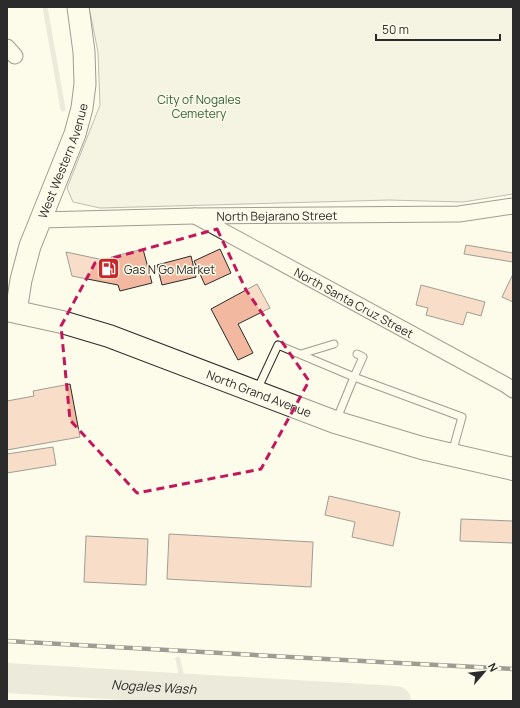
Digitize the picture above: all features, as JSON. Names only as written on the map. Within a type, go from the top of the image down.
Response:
[{"type":"main road","name":"North Grand Avenue","points":[[11,311],[62,322],[109,336],[335,422],[422,448],[513,469]]},
{"type":"street","name":"West Western Avenue","points":[[11,311],[30,246],[75,134],[82,108],[85,84],[84,52],[78,7]]},
{"type":"street","name":"North Bejarano Street","points":[[41,220],[194,216],[459,214],[513,206]]},
{"type":"street","name":"North Santa Cruz Street","points":[[194,216],[513,390]]},
{"type":"lane","points":[[301,354],[334,344]]},
{"type":"lane","points":[[256,392],[278,345],[354,377],[462,417],[451,455]]},
{"type":"lane","points":[[335,422],[363,357],[357,354]]},
{"type":"highlighted area","points":[[217,229],[246,290],[309,381],[261,469],[137,493],[70,420],[61,326],[95,263]]},
{"type":"green space","name":"City of Nogales Cemetery","points":[[89,7],[513,7],[513,194],[463,202],[389,200],[100,208],[73,202],[67,188],[100,105],[98,52]]},
{"type":"building","points":[[466,245],[513,253],[513,262],[464,254]]},
{"type":"building","name":"Gas N Go Market","points":[[143,249],[152,283],[120,291],[118,285],[72,276],[66,252],[113,262],[111,257]]},
{"type":"building","points":[[220,249],[231,273],[205,285],[194,261]]},
{"type":"building","points":[[191,256],[196,277],[162,285],[157,265]]},
{"type":"building","points":[[513,274],[513,302],[502,297]]},
{"type":"building","points":[[257,284],[270,308],[238,324],[253,353],[238,360],[211,309]]},
{"type":"building","points":[[421,285],[485,302],[481,316],[467,312],[463,325],[426,315],[428,308],[416,305]]},
{"type":"building","points":[[70,384],[80,437],[7,450],[7,401],[34,396],[33,391]]},
{"type":"building","points":[[53,447],[56,465],[7,473],[7,454]]},
{"type":"building","points":[[329,496],[400,512],[393,546],[352,537],[355,522],[325,515]]},
{"type":"building","points":[[461,519],[513,521],[513,543],[460,541]]},
{"type":"building","points":[[169,534],[313,542],[311,587],[167,579]]},
{"type":"building","points":[[86,536],[148,539],[146,585],[84,582]]},
{"type":"waterway","points":[[45,7],[63,109]]},
{"type":"waterway","points":[[178,659],[184,688]]},
{"type":"waterway","name":"Nogales Wash","points":[[7,678],[396,701]]},
{"type":"railway","points":[[7,641],[513,669]]},
{"type":"place","name":"Gas N Go Market","points":[[109,269]]}]
